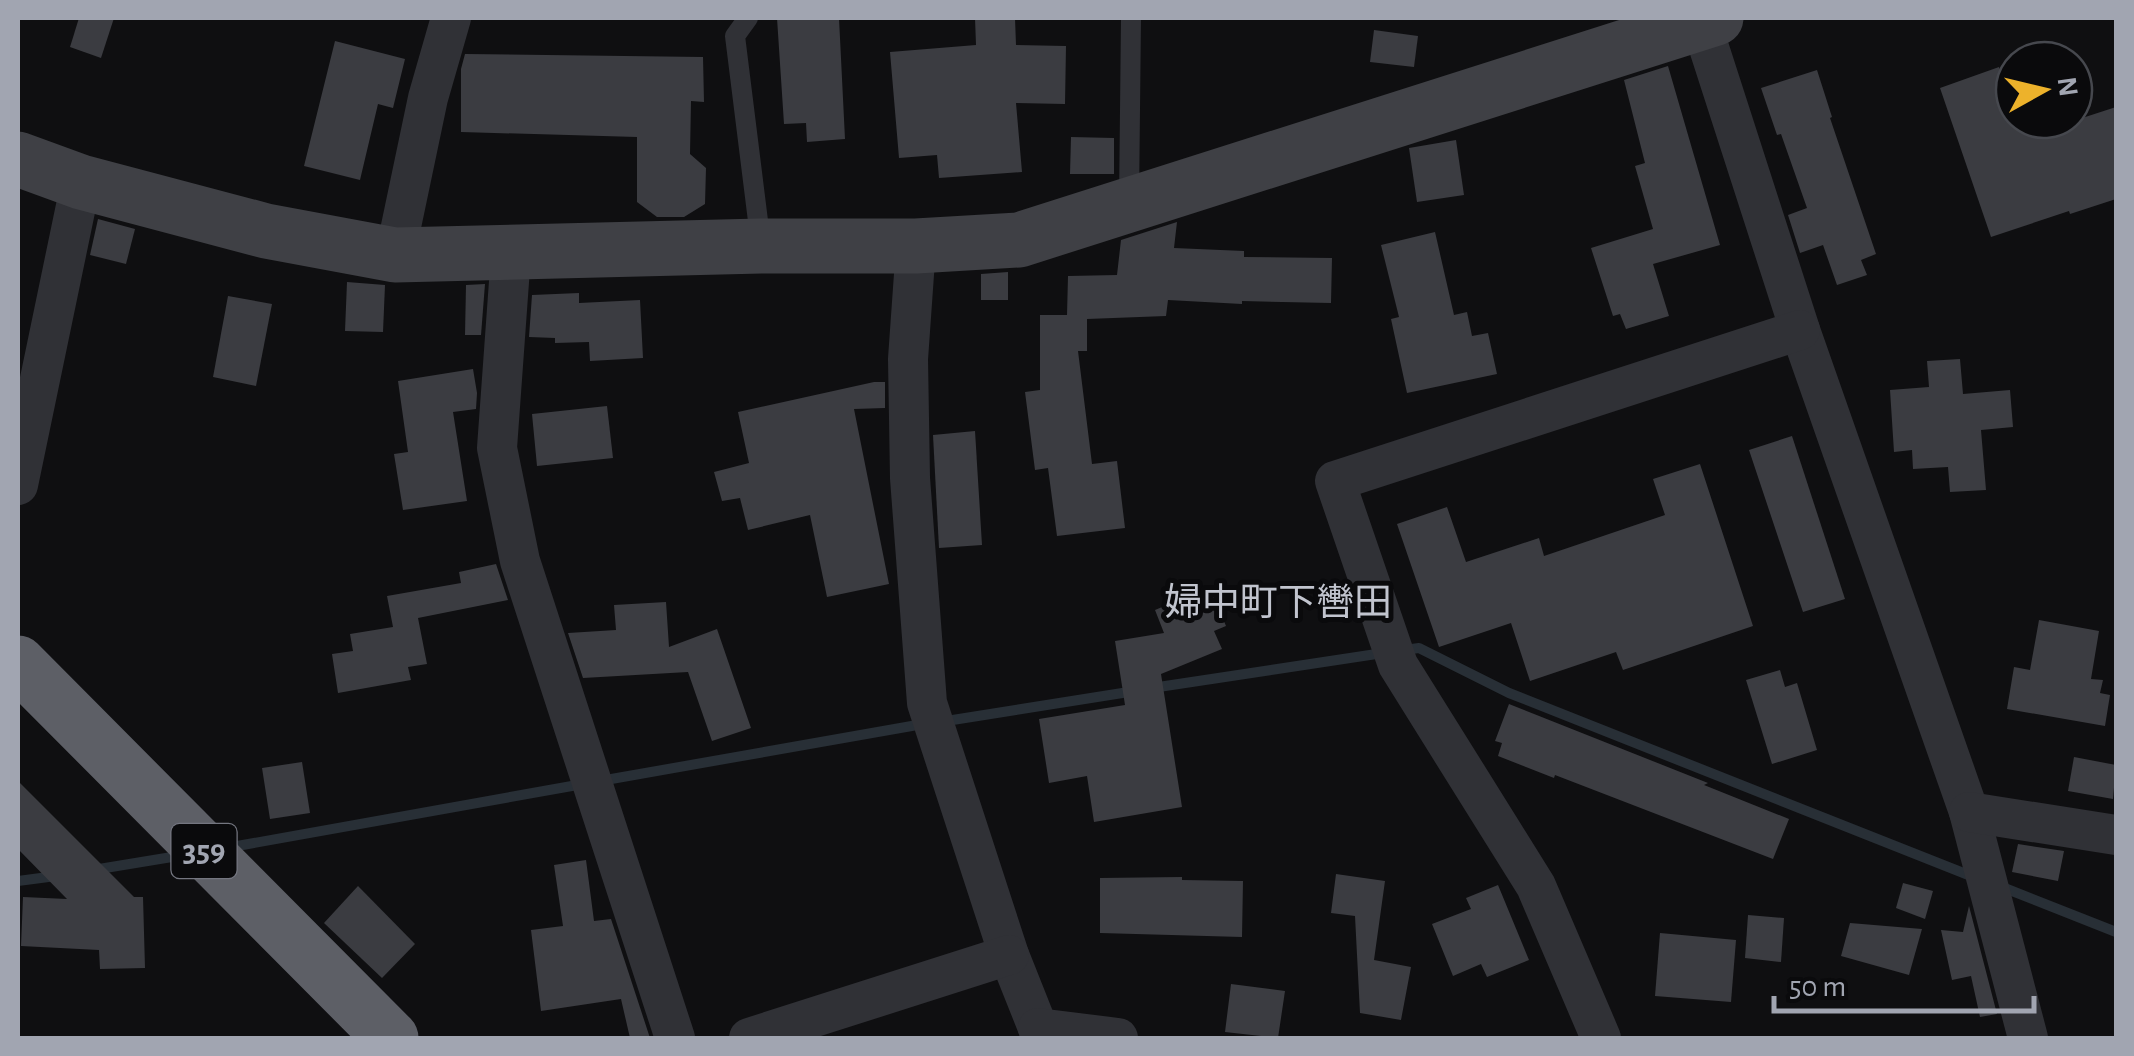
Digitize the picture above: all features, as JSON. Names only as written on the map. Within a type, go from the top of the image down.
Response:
[{"type":"highway","name":"359","points":[[18,664],[391,1038]]},
{"type":"highway","name":"359","points":[[18,718],[340,1038]]},
{"type":"street","points":[[395,255],[428,98],[451,18]]},
{"type":"street","points":[[18,159],[82,182],[266,231],[395,255],[916,246],[1019,240],[1708,20],[1800,330],[1969,812],[2028,1038]]},
{"type":"street","points":[[18,485],[82,182]]},
{"type":"street","points":[[916,246],[908,360],[910,478],[927,703],[1008,955],[1040,1033],[1118,1038]]},
{"type":"street","points":[[511,254],[498,448],[520,562],[675,1038]]},
{"type":"street","points":[[1601,1038],[1536,886],[1398,665],[1335,481],[1800,330]]},
{"type":"street","points":[[1969,812],[2116,835]]},
{"type":"street","points":[[748,1038],[1008,955]]},
{"type":"lane","points":[[748,18],[735,36],[761,246]]},
{"type":"lane","points":[[1130,204],[1132,18]]},
{"type":"building","points":[[79,18],[114,18],[101,58],[70,47]]},
{"type":"building","points":[[777,18],[839,18],[845,139],[807,142],[806,123],[784,124]]},
{"type":"building","points":[[975,18],[1015,18],[1016,45],[1066,46],[1065,104],[1016,103],[1022,172],[939,178],[937,155],[899,158],[890,52],[976,45]]},
{"type":"building","points":[[1374,30],[1418,36],[1414,67],[1370,62]]},
{"type":"building","points":[[335,41],[405,59],[393,108],[378,104],[360,180],[304,166]]},
{"type":"building","points":[[465,54],[703,57],[704,102],[691,101],[690,154],[706,168],[705,204],[684,217],[657,217],[637,202],[637,137],[461,132],[461,69]]},
{"type":"building","points":[[1668,66],[1720,245],[1653,264],[1669,316],[1626,329],[1620,314],[1613,316],[1591,248],[1653,229],[1635,166],[1645,163],[1624,80]]},
{"type":"building","points":[[1994,69],[1994,140],[2094,140],[2094,114],[2116,107],[2116,199],[1991,237],[1940,88]]},
{"type":"building","points":[[1817,70],[1876,254],[1861,260],[1867,275],[1837,285],[1823,245],[1800,253],[1788,215],[1807,208],[1761,88]]},
{"type":"building","points":[[1071,137],[1114,138],[1114,174],[1070,174]]},
{"type":"building","points":[[1456,140],[1464,195],[1417,202],[1409,148]]},
{"type":"building","points":[[98,219],[135,229],[126,264],[90,255]]},
{"type":"building","points":[[1177,222],[1174,248],[1244,251],[1244,257],[1332,258],[1331,303],[1168,300],[1166,316],[1087,319],[1087,351],[1078,351],[1092,464],[1117,461],[1125,528],[1057,536],[1048,468],[1035,470],[1025,392],[1040,390],[1040,315],[1067,315],[1068,276],[1117,275],[1121,240]]},
{"type":"building","points":[[1435,232],[1454,315],[1467,312],[1472,336],[1488,333],[1497,374],[1407,393],[1391,319],[1399,317],[1381,245]]},
{"type":"building","points":[[1008,272],[1008,300],[981,300],[981,274]]},
{"type":"building","points":[[347,282],[385,285],[383,332],[345,331]]},
{"type":"building","points":[[485,284],[481,335],[465,335],[466,285]]},
{"type":"building","points":[[579,293],[579,303],[640,300],[643,358],[590,361],[589,342],[555,343],[555,338],[529,337],[532,295]]},
{"type":"building","points":[[228,296],[272,304],[256,386],[213,377]]},
{"type":"building","points":[[1960,359],[1963,394],[2010,390],[2013,427],[1981,430],[1986,490],[1950,492],[1948,467],[1913,469],[1912,450],[1894,452],[1890,390],[1929,387],[1927,361]]},
{"type":"building","points":[[473,369],[476,409],[453,412],[467,501],[403,510],[394,454],[408,452],[398,381]]},
{"type":"building","points":[[885,382],[885,408],[854,409],[889,584],[827,597],[810,515],[748,530],[740,498],[722,501],[714,472],[749,463],[738,412]]},
{"type":"building","points":[[607,406],[613,458],[537,466],[532,414]]},
{"type":"building","points":[[975,431],[982,545],[939,548],[933,435]]},
{"type":"building","points":[[1792,436],[1845,599],[1803,612],[1749,450]]},
{"type":"building","points":[[1700,464],[1753,626],[1623,670],[1616,652],[1530,681],[1511,623],[1439,647],[1397,524],[1447,507],[1466,562],[1539,538],[1544,556],[1665,515],[1653,479]]},
{"type":"building","points":[[496,564],[508,600],[418,618],[427,664],[408,667],[411,680],[338,693],[332,654],[353,651],[350,634],[393,627],[387,596],[461,583],[459,572]]},
{"type":"building","points":[[1210,587],[1226,626],[1214,631],[1222,649],[1161,674],[1182,807],[1094,822],[1087,776],[1049,783],[1039,719],[1125,705],[1115,641],[1164,633],[1155,610]]},
{"type":"building","points":[[666,602],[669,647],[717,629],[751,728],[712,741],[688,672],[583,678],[568,633],[616,630],[614,605]]},
{"type":"building","points":[[2039,620],[2099,631],[2091,679],[2103,680],[2100,693],[2110,695],[2105,726],[2007,709],[2014,667],[2030,670]]},
{"type":"building","points":[[1780,670],[1785,687],[1797,683],[1817,750],[1772,764],[1746,680]]},
{"type":"building","points":[[1509,704],[1789,819],[1773,859],[1498,756],[1502,743],[1495,741]]},
{"type":"building","points":[[2074,757],[2116,765],[2113,799],[2068,791]]},
{"type":"building","points":[[302,762],[310,813],[270,819],[262,768]]},
{"type":"building","points":[[18,781],[134,897],[143,897],[145,968],[100,969],[99,950],[21,946],[23,897],[67,899],[18,849]]},
{"type":"building","points":[[2018,844],[2064,851],[2058,881],[2012,872]]},
{"type":"building","points":[[586,860],[594,921],[611,919],[650,1038],[630,1038],[621,999],[541,1011],[531,930],[563,926],[554,865]]},
{"type":"building","points":[[1336,874],[1385,881],[1374,960],[1411,967],[1401,1020],[1360,1013],[1355,916],[1331,913]]},
{"type":"building","points":[[1100,878],[1243,881],[1242,937],[1100,933]]},
{"type":"building","points":[[1903,883],[1933,891],[1925,919],[1896,908]]},
{"type":"building","points":[[1498,885],[1529,960],[1487,977],[1481,964],[1453,976],[1432,924],[1471,909],[1466,898]]},
{"type":"building","points":[[358,886],[415,944],[382,978],[324,923]]},
{"type":"building","points":[[1969,906],[1997,1014],[1980,1017],[1971,976],[1952,980],[1941,930],[1963,932]]},
{"type":"building","points":[[1748,915],[1784,918],[1781,962],[1745,958]]},
{"type":"building","points":[[1850,923],[1922,929],[1909,975],[1841,956]]},
{"type":"building","points":[[1660,933],[1736,940],[1731,1002],[1655,996]]},
{"type":"building","points":[[1231,984],[1285,991],[1278,1038],[1225,1032]]},
{"type":"waterway","points":[[1404,650],[1419,648],[1509,693],[1976,878]]},
{"type":"waterway","points":[[1152,688],[1383,653]]},
{"type":"waterway","points":[[940,722],[1135,691]]},
{"type":"waterway","points":[[600,781],[923,724]]},
{"type":"waterway","points":[[226,848],[583,784]]},
{"type":"waterway","points":[[93,870],[184,855]]},
{"type":"waterway","points":[[18,881],[56,876]]},
{"type":"waterway","points":[[2002,887],[2116,932]]},
{"type":"district","name":"婦中町下轡田","points":[[1278,604]]}]
